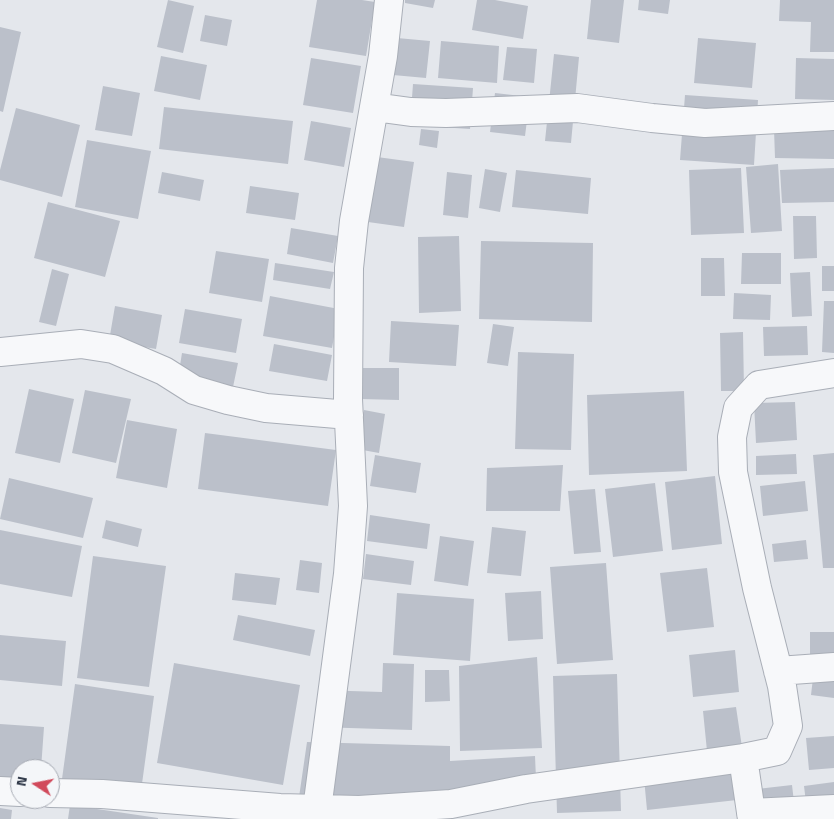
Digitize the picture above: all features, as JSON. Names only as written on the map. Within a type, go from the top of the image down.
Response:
[{"type":"street","points":[[317,809],[348,574],[353,506],[349,415],[349,268],[354,221],[383,56],[389,0]]},
{"type":"street","points":[[374,107],[411,112],[446,113],[577,108],[706,123],[834,116]]},
{"type":"street","points":[[0,352],[81,344],[114,349],[164,372],[194,390],[228,400],[266,408],[349,415]]},
{"type":"street","points":[[60,793],[102,794],[280,808],[360,810],[451,804],[486,808],[584,780],[743,758],[777,751],[788,726],[778,671],[757,588],[735,481],[732,437],[738,408],[759,384],[834,373]]},
{"type":"street","points":[[778,671],[834,666]]},
{"type":"street","points":[[743,758],[752,816],[834,809]]},
{"type":"building","points":[[168,0],[194,6],[183,53],[157,47]]},
{"type":"building","points":[[317,0],[362,0],[375,2],[366,56],[309,47]]},
{"type":"building","points":[[405,0],[435,0],[433,8],[405,3]]},
{"type":"building","points":[[477,0],[495,0],[528,6],[523,39],[472,30]]},
{"type":"building","points":[[591,0],[624,0],[619,43],[587,39]]},
{"type":"building","points":[[639,0],[670,0],[668,14],[638,10]]},
{"type":"building","points":[[780,0],[834,0],[834,52],[810,52],[811,22],[779,21]]},
{"type":"building","points":[[205,15],[232,20],[227,46],[200,41]]},
{"type":"building","points":[[0,27],[21,32],[3,112],[0,111]]},
{"type":"building","points":[[397,38],[430,41],[426,78],[393,75]]},
{"type":"building","points":[[698,38],[756,43],[752,88],[694,83]]},
{"type":"building","points":[[441,41],[499,46],[497,83],[438,78]]},
{"type":"building","points":[[507,47],[537,49],[534,83],[503,80]]},
{"type":"building","points":[[554,54],[579,57],[571,143],[545,141]]},
{"type":"building","points":[[161,56],[207,65],[200,100],[154,91]]},
{"type":"building","points":[[311,58],[361,66],[353,113],[303,105]]},
{"type":"building","points":[[796,58],[834,59],[834,100],[795,99]]},
{"type":"building","points":[[413,84],[473,88],[470,129],[410,125]]},
{"type":"building","points":[[103,86],[140,93],[132,136],[95,130]]},
{"type":"building","points":[[495,93],[530,97],[525,136],[490,132]]},
{"type":"building","points":[[685,95],[758,100],[754,165],[680,160]]},
{"type":"building","points":[[164,107],[293,121],[288,164],[159,149]]},
{"type":"building","points":[[16,108],[80,125],[62,197],[0,180],[0,170]]},
{"type":"building","points":[[311,121],[351,128],[344,167],[304,160]]},
{"type":"building","points":[[421,129],[439,131],[437,148],[419,145]]},
{"type":"building","points":[[774,129],[834,129],[834,159],[775,158]]},
{"type":"building","points":[[87,140],[151,151],[138,219],[75,207]]},
{"type":"building","points":[[377,157],[414,162],[404,227],[368,222]]},
{"type":"building","points":[[778,164],[782,231],[751,233],[746,167]]},
{"type":"building","points":[[741,168],[744,233],[691,235],[689,170]]},
{"type":"building","points":[[834,168],[834,202],[782,203],[780,170]]},
{"type":"building","points":[[485,169],[507,173],[500,212],[479,208]]},
{"type":"building","points":[[516,170],[591,178],[588,214],[512,207]]},
{"type":"building","points":[[162,172],[204,180],[200,201],[158,193]]},
{"type":"building","points":[[447,172],[472,175],[468,218],[443,215]]},
{"type":"building","points":[[250,186],[299,193],[295,220],[246,213]]},
{"type":"building","points":[[48,202],[120,221],[105,277],[34,258]]},
{"type":"building","points":[[793,216],[816,216],[817,258],[794,259]]},
{"type":"building","points":[[291,228],[338,236],[333,263],[287,254]]},
{"type":"building","points":[[459,236],[461,311],[419,313],[418,237]]},
{"type":"building","points":[[481,241],[593,243],[592,322],[479,319]]},
{"type":"building","points":[[216,251],[269,259],[262,302],[209,293]]},
{"type":"building","points":[[742,253],[781,253],[781,284],[741,284]]},
{"type":"building","points":[[701,258],[724,258],[725,296],[701,296]]},
{"type":"building","points":[[275,263],[334,272],[330,289],[273,280]]},
{"type":"building","points":[[822,266],[834,266],[834,291],[822,291]]},
{"type":"building","points":[[52,269],[69,274],[56,326],[39,322]]},
{"type":"building","points":[[810,272],[812,316],[792,317],[790,273]]},
{"type":"building","points":[[734,293],[771,295],[770,320],[733,319]]},
{"type":"building","points":[[270,296],[339,309],[332,348],[263,336]]},
{"type":"building","points":[[824,301],[834,301],[834,353],[822,352]]},
{"type":"building","points":[[115,306],[162,315],[156,349],[109,341]]},
{"type":"building","points":[[185,309],[242,319],[236,353],[179,343]]},
{"type":"building","points":[[391,321],[459,325],[456,366],[389,362]]},
{"type":"building","points":[[493,324],[514,327],[508,366],[487,363]]},
{"type":"building","points":[[807,326],[808,355],[764,356],[763,327]]},
{"type":"building","points":[[743,332],[744,391],[721,391],[720,333]]},
{"type":"building","points":[[274,344],[332,355],[327,381],[269,371]]},
{"type":"building","points":[[518,352],[574,354],[571,450],[515,449]]},
{"type":"building","points":[[182,353],[238,363],[233,387],[178,378]]},
{"type":"building","points":[[360,368],[399,368],[399,400],[360,399]]},
{"type":"building","points":[[29,389],[74,399],[60,463],[15,453]]},
{"type":"building","points":[[85,390],[131,399],[116,463],[72,453]]},
{"type":"building","points":[[684,391],[687,471],[589,475],[587,395]]},
{"type":"building","points":[[795,402],[797,440],[756,443],[754,403]]},
{"type":"building","points":[[364,410],[385,414],[379,453],[357,449]]},
{"type":"building","points":[[127,420],[177,429],[167,488],[116,478]]},
{"type":"building","points":[[205,433],[336,450],[328,506],[198,489]]},
{"type":"building","points":[[834,453],[834,568],[823,568],[813,455]]},
{"type":"building","points":[[796,454],[797,474],[756,475],[756,456]]},
{"type":"building","points":[[375,455],[421,463],[416,493],[370,486]]},
{"type":"building","points":[[563,465],[560,511],[486,511],[487,468]]},
{"type":"building","points":[[715,476],[722,544],[672,550],[665,482]]},
{"type":"building","points":[[9,478],[93,498],[83,538],[0,519]]},
{"type":"building","points":[[805,481],[808,511],[763,516],[760,486]]},
{"type":"building","points":[[655,483],[663,551],[613,557],[605,489]]},
{"type":"building","points":[[595,489],[601,552],[574,554],[568,491]]},
{"type":"building","points":[[370,515],[430,524],[427,549],[367,541]]},
{"type":"building","points":[[106,520],[142,529],[138,547],[102,538]]},
{"type":"building","points":[[492,527],[526,531],[521,576],[487,573]]},
{"type":"building","points":[[0,530],[82,546],[72,597],[0,584]]},
{"type":"building","points":[[440,536],[474,541],[468,586],[434,581]]},
{"type":"building","points":[[806,540],[808,559],[774,562],[772,544]]},
{"type":"building","points":[[366,554],[414,561],[411,585],[363,579]]},
{"type":"building","points":[[93,556],[166,566],[149,687],[77,678]]},
{"type":"building","points":[[300,560],[322,563],[319,593],[296,590]]},
{"type":"building","points":[[606,563],[613,660],[557,664],[550,567]]},
{"type":"building","points":[[707,568],[714,627],[667,632],[660,573]]},
{"type":"building","points":[[235,573],[280,578],[276,605],[232,600]]},
{"type":"building","points":[[541,591],[543,639],[508,641],[505,593]]},
{"type":"building","points":[[397,593],[474,599],[470,661],[393,655]]},
{"type":"building","points":[[238,615],[315,630],[310,656],[233,640]]},
{"type":"building","points":[[810,632],[834,632],[834,659],[810,659]]},
{"type":"building","points":[[0,635],[66,641],[62,686],[0,680]]},
{"type":"building","points":[[735,650],[739,692],[693,697],[689,655]]},
{"type":"building","points":[[537,657],[542,748],[460,751],[459,666]]},
{"type":"building","points":[[174,663],[300,685],[283,785],[157,763]]},
{"type":"building","points":[[383,663],[414,664],[412,730],[318,727],[319,690],[382,692]]},
{"type":"building","points":[[425,670],[449,670],[450,701],[425,702]]},
{"type":"building","points":[[617,674],[621,811],[557,813],[553,676]]},
{"type":"building","points":[[813,678],[834,680],[834,698],[811,695]]},
{"type":"building","points":[[75,684],[154,696],[141,791],[62,779]]},
{"type":"building","points":[[736,707],[742,747],[707,751],[703,711]]},
{"type":"building","points":[[0,724],[44,727],[42,759],[10,759],[10,779],[0,778]]},
{"type":"building","points":[[834,736],[834,768],[809,770],[806,738]]},
{"type":"building","points":[[307,742],[450,746],[450,761],[535,756],[537,802],[297,811]]},
{"type":"building","points":[[733,769],[737,800],[647,810],[644,778]]},
{"type":"building","points":[[834,782],[834,819],[808,819],[804,786]]},
{"type":"building","points":[[792,785],[796,819],[760,819],[757,789]]},
{"type":"building","points":[[70,805],[158,818],[158,819],[68,819]]},
{"type":"building","points":[[0,808],[12,810],[11,819],[0,819]]}]
